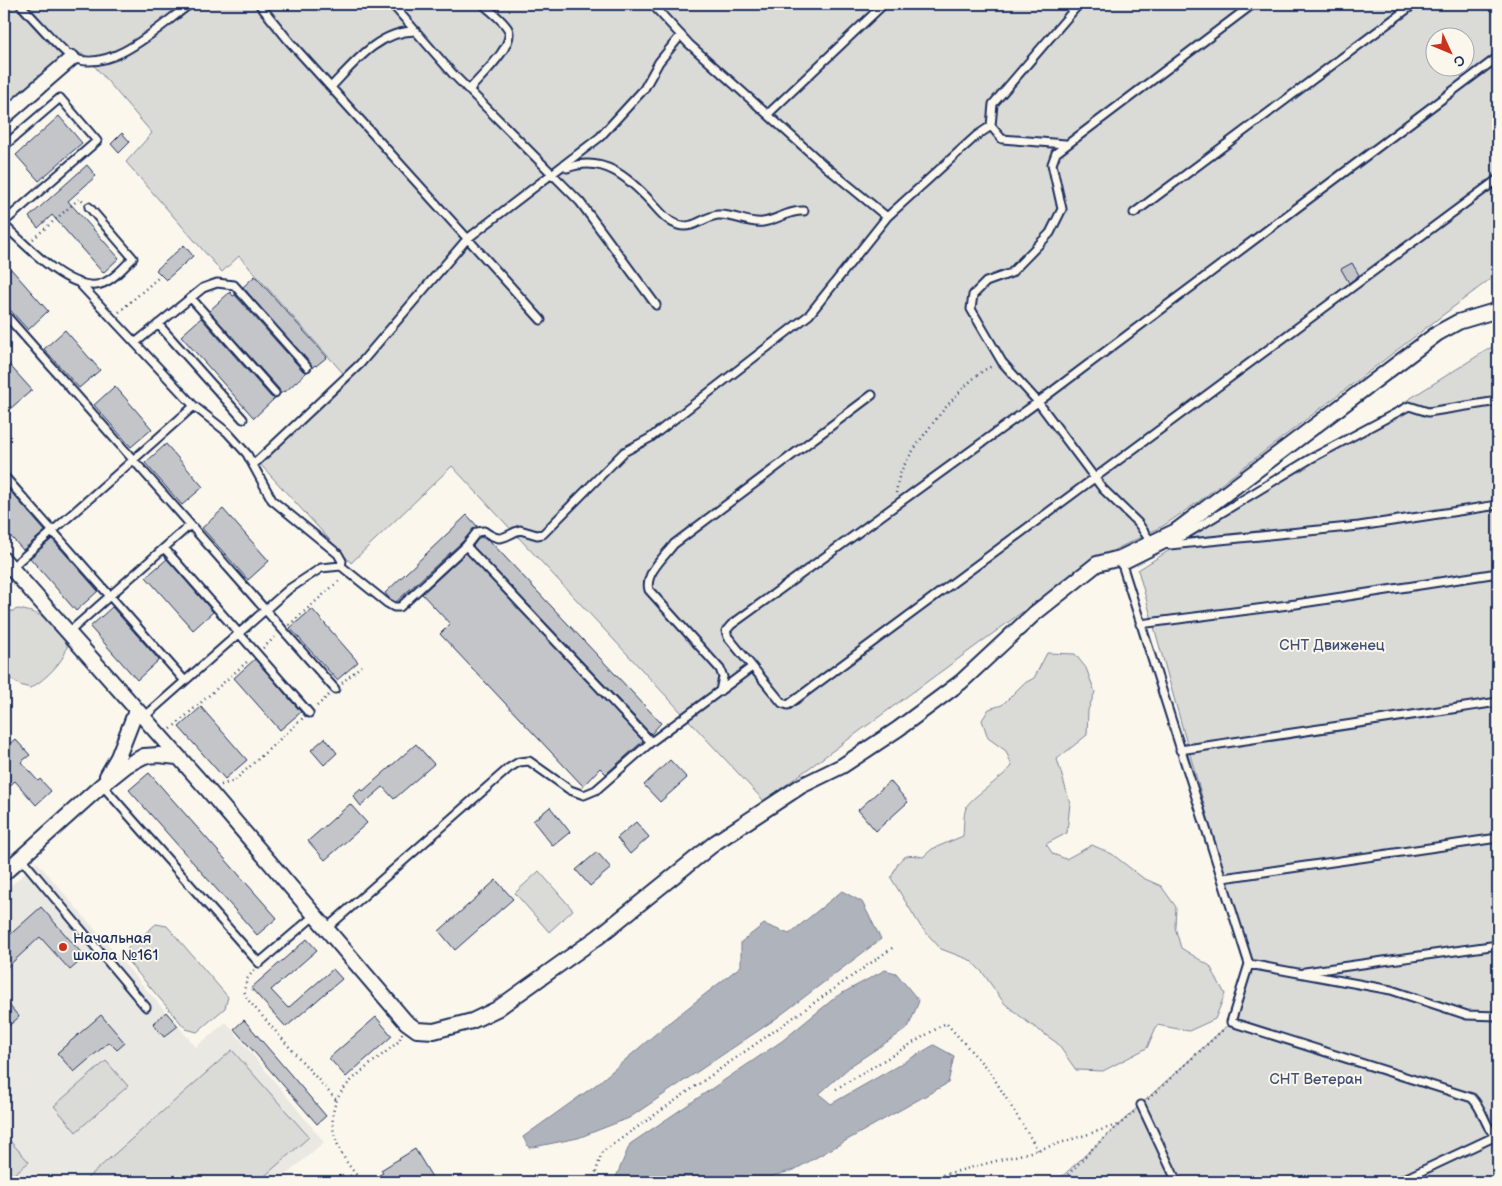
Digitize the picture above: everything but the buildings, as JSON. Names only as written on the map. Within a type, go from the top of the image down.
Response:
[{"type":"street","points":[[4,117],[72,58]]},
{"type":"street","points":[[7,564],[208,790],[406,1022],[418,1030],[434,1031],[472,1020],[497,1009],[598,937],[716,842],[801,786],[842,766],[898,730],[961,682],[1034,614],[1097,564],[1121,562],[1158,544],[1438,333],[1458,322],[1498,310]]},
{"type":"street","points":[[102,785],[139,714]]},
{"type":"street","points":[[4,873],[127,765],[144,756],[177,757]]},
{"type":"lane","points":[[20,4],[72,58],[86,60],[111,58],[137,43],[190,4]]},
{"type":"lane","points":[[259,4],[289,41],[541,320]]},
{"type":"lane","points":[[392,4],[469,90],[557,172],[656,305]]},
{"type":"lane","points":[[469,90],[507,46],[510,37],[508,28],[483,4]]},
{"type":"lane","points":[[652,4],[681,35],[769,113],[825,166],[887,217]]},
{"type":"lane","points":[[769,113],[884,4]]},
{"type":"lane","points":[[1066,144],[1002,139],[991,126],[994,104],[1079,4]]},
{"type":"lane","points":[[1158,544],[1120,508],[1038,402],[1007,368],[971,309],[973,295],[986,282],[1011,273],[1050,233],[1062,209],[1052,164],[1056,153],[1253,4]]},
{"type":"lane","points":[[1134,214],[1414,4]]},
{"type":"lane","points":[[331,87],[366,52],[387,37],[404,31],[415,31]]},
{"type":"lane","points":[[253,465],[360,364],[467,240],[600,137],[644,89],[659,62],[681,35]]},
{"type":"lane","points":[[1498,57],[1038,402],[731,625],[726,631],[728,637],[782,703],[788,705],[1498,178]]},
{"type":"lane","points":[[4,146],[60,98],[98,141],[4,224],[53,269],[80,284],[194,406],[227,432],[247,454],[272,500],[338,554],[342,561],[341,566]]},
{"type":"lane","points":[[139,714],[185,681],[289,589],[321,568],[341,566],[394,608],[400,607],[466,546],[477,532],[484,531],[494,538],[501,539],[520,530],[537,535],[543,534],[624,452],[650,438],[809,315],[887,217],[976,136],[991,126]]},
{"type":"lane","points":[[557,172],[576,164],[595,163],[614,169],[630,180],[667,219],[680,226],[697,224],[716,215],[733,215],[763,222],[797,210],[804,211]]},
{"type":"lane","points":[[80,284],[98,285],[112,278],[133,258],[89,207]]},
{"type":"lane","points":[[135,343],[203,288],[217,283],[234,285],[307,367]]},
{"type":"lane","points":[[191,298],[275,393]]},
{"type":"lane","points":[[4,314],[335,689]]},
{"type":"lane","points":[[158,324],[243,419]]},
{"type":"lane","points":[[719,691],[723,677],[720,669],[649,590],[647,584],[650,576],[674,544],[872,395]]},
{"type":"lane","points":[[1158,544],[1188,533],[1310,458],[1409,406],[1428,412],[1498,400]]},
{"type":"lane","points":[[7,564],[53,531],[194,406]]},
{"type":"lane","points":[[4,476],[185,681]]},
{"type":"lane","points":[[1158,544],[1358,526],[1498,505]]},
{"type":"lane","points":[[68,633],[190,525]]},
{"type":"lane","points":[[466,546],[651,742]]},
{"type":"lane","points":[[164,548],[309,713]]},
{"type":"lane","points":[[1121,562],[1250,964],[1231,1022],[1472,1098],[1480,1106],[1491,1133],[1497,1137]]},
{"type":"lane","points":[[1140,624],[1296,604],[1498,573]]},
{"type":"lane","points":[[326,928],[508,768],[519,762],[529,761],[570,790],[584,795],[596,790],[651,742],[752,667]]},
{"type":"lane","points":[[1180,750],[1498,702]]},
{"type":"lane","points":[[102,785],[259,963],[315,914]]},
{"type":"lane","points":[[1223,878],[1498,838]]},
{"type":"lane","points":[[21,858],[146,1007]]},
{"type":"lane","points":[[1298,973],[1498,945]]},
{"type":"lane","points":[[1250,964],[1391,990],[1467,1014],[1498,1016]]},
{"type":"lane","points":[[1141,1105],[1177,1182]]},
{"type":"lane","points":[[1398,1182],[1497,1137]]},
{"type":"path","points":[[26,245],[80,198],[89,207]]},
{"type":"path","points":[[112,318],[158,278]]},
{"type":"path","points":[[882,516],[896,493],[906,462],[941,410],[974,378],[990,366],[996,365],[1007,368]]},
{"type":"path","points":[[208,790],[234,781],[360,666]]},
{"type":"path","points":[[593,1182],[602,1152],[895,946]]},
{"type":"path","points":[[259,963],[247,979],[244,991],[248,1000],[337,1101]]},
{"type":"path","points":[[363,1182],[341,1155],[334,1133],[333,1118],[337,1101],[345,1087],[399,1041],[406,1022]]},
{"type":"path","points":[[836,1089],[946,1023],[990,1072],[1038,1150]]},
{"type":"path","points":[[930,1182],[935,1177],[1038,1150],[1122,1124]]},
{"type":"path","points":[[342,1182],[354,1172]]},
{"type":"shaded area","points":[[37,862],[196,1047],[226,1022],[324,1142],[278,1182],[4,1182],[4,892]]},
{"type":"shaded area","points":[[842,891],[862,902],[881,939],[774,1020],[629,1118],[578,1138],[529,1148],[523,1137],[597,1084],[666,1025],[741,966],[741,942],[764,924],[789,934]]},
{"type":"shaded area","points":[[885,970],[896,973],[919,1001],[908,1028],[852,1065],[819,1094],[831,1104],[934,1045],[954,1056],[948,1083],[794,1170],[773,1176],[764,1182],[614,1182],[630,1144],[782,1041],[837,996]]},
{"type":"green space","points":[[4,4],[1498,4],[1498,273],[1198,502],[1163,526],[1092,561],[764,801],[452,466],[351,563],[260,464],[350,381],[239,256],[222,272],[126,162],[152,133],[85,55],[74,52],[4,107]]},
{"type":"green space","name":"СНТ Движенец","points":[[1498,343],[1498,1182],[1056,1182],[1231,1022],[1249,964],[1138,570]]},
{"type":"green space","points":[[18,609],[32,612],[58,626],[66,638],[67,644],[66,652],[56,667],[30,688],[20,685],[4,675],[4,614]]},
{"type":"green space","points":[[1047,653],[1075,654],[1086,668],[1095,692],[1088,710],[1087,735],[1057,759],[1070,803],[1067,833],[1046,844],[1053,854],[1066,859],[1092,845],[1112,854],[1143,878],[1161,886],[1176,907],[1175,927],[1181,948],[1210,966],[1225,994],[1215,1019],[1189,1031],[1157,1025],[1147,1048],[1103,1071],[1076,1070],[1057,1043],[1004,1003],[983,973],[970,960],[941,949],[921,927],[891,878],[899,862],[906,856],[923,857],[932,849],[963,836],[964,814],[968,804],[1012,766],[1006,751],[988,738],[982,720],[989,709],[1002,705],[1023,684],[1034,678]]},
{"type":"green space","points":[[539,871],[573,910],[549,932],[515,893]]},
{"type":"green space","points":[[156,924],[167,926],[228,997],[225,1008],[197,1032],[186,1029],[125,958],[128,948]]},
{"type":"green space","points":[[232,1050],[309,1137],[258,1182],[83,1182]]},
{"type":"green space","points":[[106,1061],[128,1086],[76,1132],[54,1106]]},
{"type":"green space","points":[[10,1141],[29,1162],[4,1182],[4,1147]]},
{"type":"place","name":"Начальная школа №161","points":[[63,947]]},
{"type":"park label","name":"СНТ Ветеран","points":[[1316,1079]]}]
